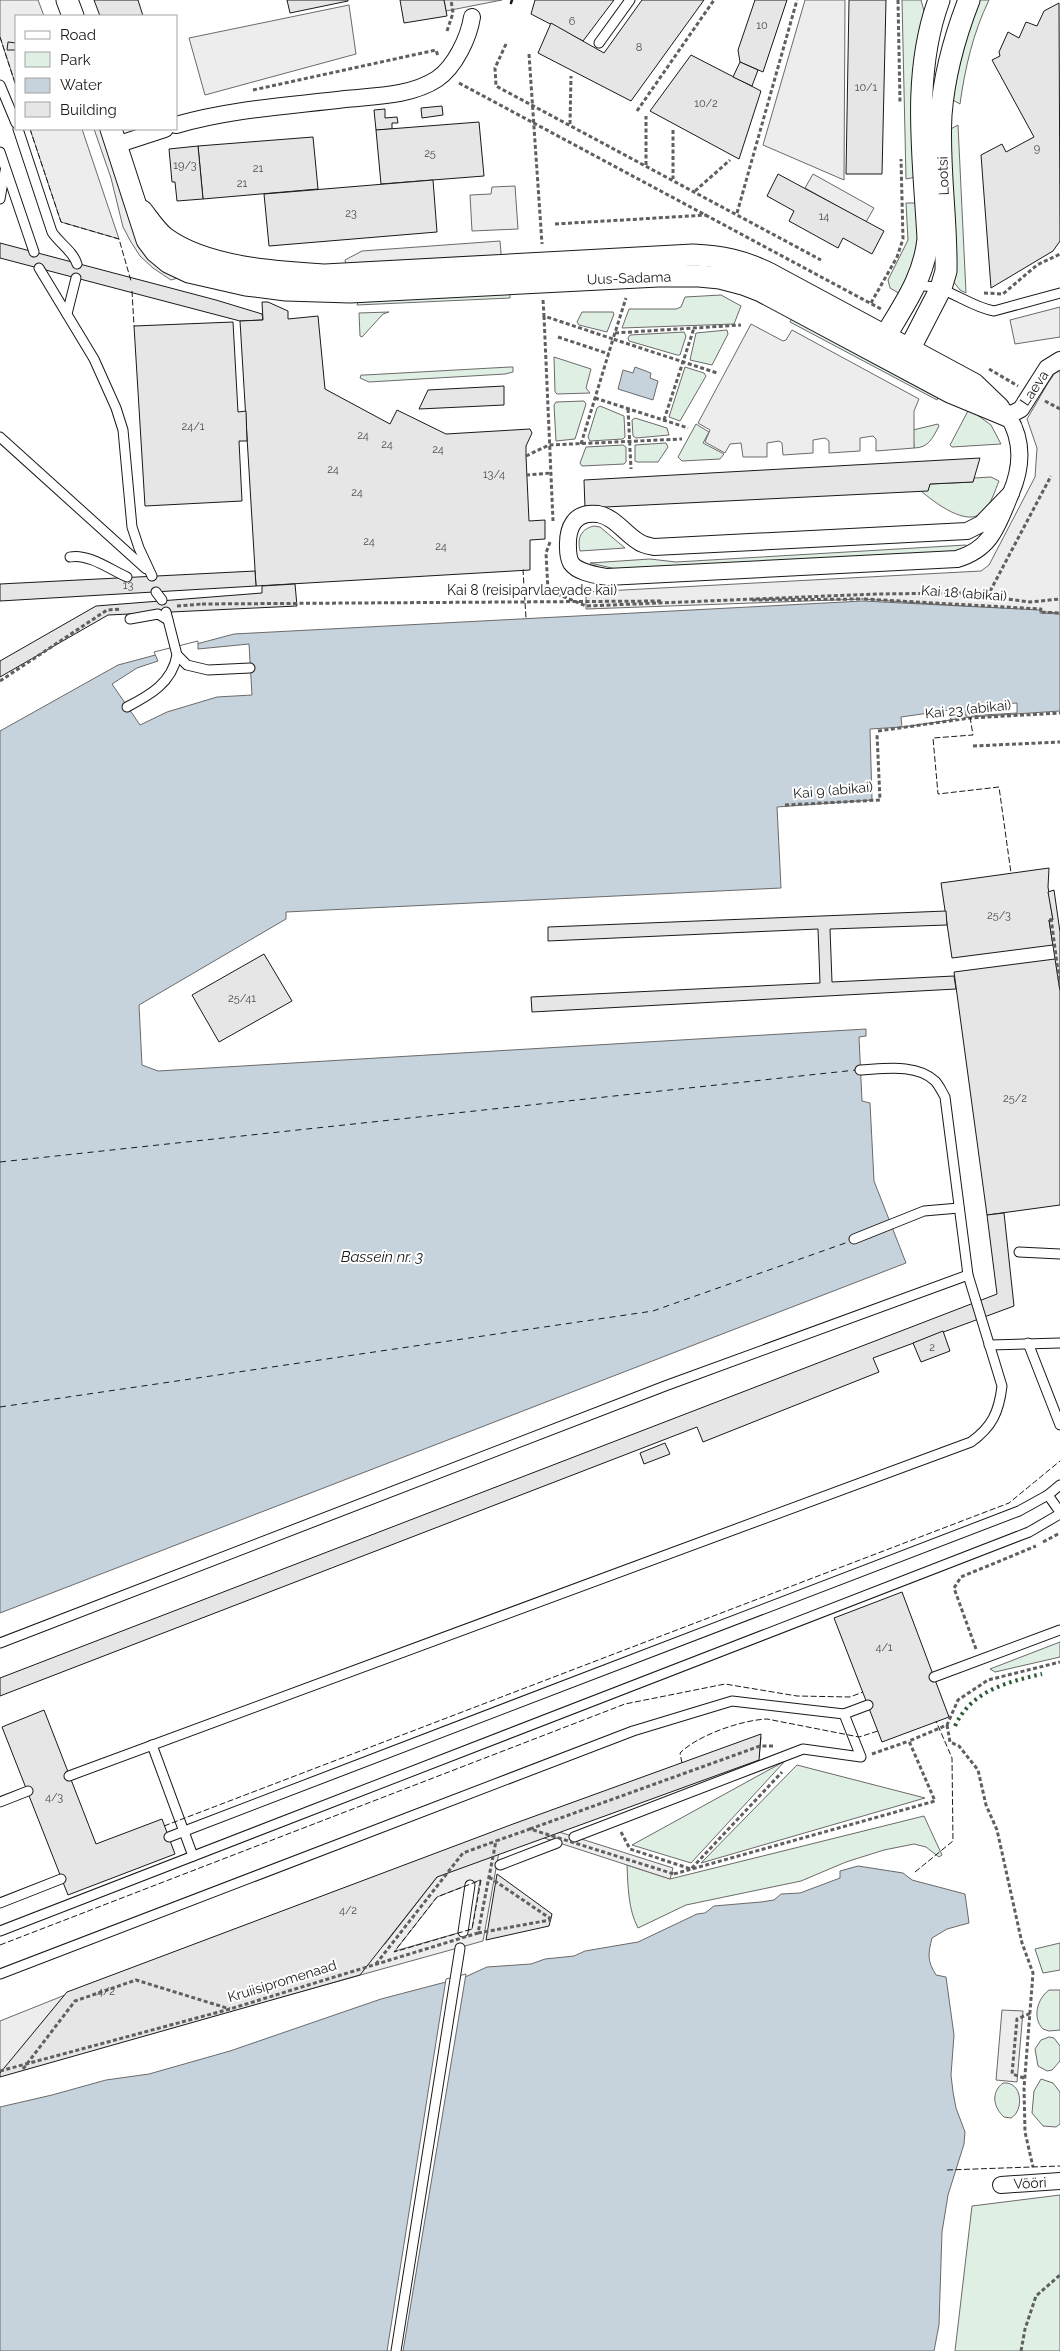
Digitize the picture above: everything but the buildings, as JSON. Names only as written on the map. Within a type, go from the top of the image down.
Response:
[{"type":"street","points":[[67,0],[73,15]]},
{"type":"street","name":"Lootsi","points":[[891,326],[914,286],[926,258],[928,239],[921,112],[922,77],[926,50],[939,0]]},
{"type":"street","name":"Lootsi","points":[[910,348],[941,288],[946,272],[942,114],[948,69],[960,22],[970,0]]},
{"type":"street","points":[[178,124],[211,115],[382,95],[419,88],[443,74],[463,44],[470,29],[472,17]]},
{"type":"street","points":[[114,137],[159,130]]},
{"type":"street","name":"Uus-Sadama","points":[[114,137],[147,240],[156,252],[168,262],[189,272],[229,282],[286,290],[350,292],[699,276],[720,278],[744,284],[966,400],[1008,416]]},
{"type":"street","name":"Uus-Sadama","points":[[136,203],[163,236],[178,246],[237,266],[278,272],[325,275],[692,255],[720,256],[736,259],[770,274],[842,314],[891,326],[910,348],[974,384],[1008,416]]},
{"type":"street","points":[[350,292],[360,280],[376,272]]},
{"type":"street","points":[[889,359],[891,326]]},
{"type":"street","points":[[889,359],[910,348]]},
{"type":"street","name":"Laeva","points":[[1008,416],[1021,409],[1047,368],[1060,360]]},
{"type":"street","points":[[1008,416],[1016,429],[1020,454],[1016,483],[992,536],[982,548],[971,555],[957,559],[606,577],[589,574],[577,568],[571,563],[568,553],[570,525],[580,517],[596,514],[615,523],[640,543],[654,547],[967,531],[987,519],[1011,493]]},
{"type":"street","name":"Vööri","points":[[1001,2184],[1060,2181]]},
{"type":"lane","points":[[599,43],[630,0]]},
{"type":"lane","points":[[0,85],[15,121]]},
{"type":"lane","points":[[18,130],[52,232],[75,258],[77,264]]},
{"type":"lane","points":[[0,152],[34,252]]},
{"type":"lane","points":[[0,198],[6,168]]},
{"type":"lane","points":[[0,437],[151,575],[132,527],[124,441],[120,419],[98,368],[39,268]]},
{"type":"lane","points":[[67,314],[76,278]]},
{"type":"lane","points":[[914,286],[930,284],[984,310],[994,311],[1060,293]]},
{"type":"lane","points":[[787,305],[794,302],[803,302],[832,314],[842,314]]},
{"type":"lane","points":[[70,557],[79,556],[127,577]]},
{"type":"lane","points":[[127,707],[162,685],[176,664],[177,656],[168,619],[158,614],[130,619]]},
{"type":"lane","points":[[177,656],[186,665],[201,670],[250,668]]},
{"type":"lane","points":[[70,1776],[971,1442],[984,1433],[994,1420],[1000,1405],[1002,1386],[968,1275],[946,1097],[935,1081],[918,1071],[898,1068],[860,1070]]},
{"type":"lane","points":[[854,1240],[924,1211],[959,1208]]},
{"type":"lane","points":[[1019,1252],[1060,1254]]},
{"type":"lane","points":[[0,1643],[665,1386],[968,1275]]},
{"type":"lane","points":[[1028,1343],[1060,1425]]},
{"type":"lane","points":[[989,1345],[1060,1343]]},
{"type":"lane","points":[[168,1837],[1018,1511],[1048,1495],[1060,1485]]},
{"type":"lane","points":[[0,1931],[1030,1532],[1060,1513],[1048,1495]]},
{"type":"lane","points":[[934,1677],[1060,1630]]},
{"type":"lane","points":[[0,1974],[633,1731],[732,1701],[844,1714],[868,1705]]},
{"type":"lane","points":[[574,1837],[803,1749],[861,1757],[844,1714]]},
{"type":"lane","points":[[152,1745],[193,1856]]},
{"type":"lane","points":[[0,1802],[28,1791]]},
{"type":"lane","points":[[500,1865],[557,1843]]},
{"type":"lane","points":[[0,1903],[61,1879]]},
{"type":"lane","points":[[463,1932],[470,1884]]},
{"type":"lane","points":[[396,2351],[460,1948]]},
{"type":"path","points":[[447,31],[453,13],[451,0]]},
{"type":"path","points":[[637,111],[714,0]]},
{"type":"path","points":[[737,213],[797,0]]},
{"type":"path","points":[[898,0],[900,106]]},
{"type":"path","points":[[506,44],[495,68],[496,86],[737,213],[821,260]]},
{"type":"path","points":[[245,92],[436,50]]},
{"type":"path","points":[[529,54],[542,243]]},
{"type":"path","points":[[443,74],[871,303],[891,326]]},
{"type":"path","points":[[570,124],[571,76]]},
{"type":"path","points":[[646,116],[646,165]]},
{"type":"path","points":[[673,130],[673,179]]},
{"type":"path","points":[[871,303],[897,257],[903,239],[901,154]]},
{"type":"path","points":[[695,191],[730,160]]},
{"type":"path","points":[[555,224],[707,215]]},
{"type":"path","points":[[979,293],[1003,294],[1037,265],[1060,254]]},
{"type":"path","points":[[581,444],[626,298]]},
{"type":"path","points":[[543,300],[549,445]]},
{"type":"path","points":[[544,316],[716,373]]},
{"type":"path","points":[[615,333],[741,325]]},
{"type":"path","points":[[664,420],[694,328]]},
{"type":"path","points":[[558,337],[609,354]]},
{"type":"path","points":[[984,367],[1060,409]]},
{"type":"path","points":[[595,398],[688,428]]},
{"type":"path","points":[[628,409],[631,469]]},
{"type":"path","points":[[526,456],[549,445],[682,439]]},
{"type":"path","points":[[526,475],[551,472]]},
{"type":"path","points":[[987,597],[1051,476]]},
{"type":"path","name":"Kai 8 (reisiparvlaevade kai)","points":[[173,606],[202,604],[863,599]]},
{"type":"path","name":"Kai 18 (abikai)","points":[[863,599],[1041,609],[1040,612],[1048,614],[1060,613]]},
{"type":"path","points":[[0,681],[107,610],[126,609]]},
{"type":"path","name":"Kai 23 (abikai)","points":[[877,732],[970,718],[1060,713]]},
{"type":"path","name":"Kai 9 (abikai)","points":[[785,805],[880,800],[877,732]]},
{"type":"path","points":[[973,746],[1060,742]]},
{"type":"path","points":[[1051,918],[1060,987]]},
{"type":"path","points":[[988,1680],[954,1588],[961,1577],[1030,1549],[1060,1533]]},
{"type":"path","points":[[1036,2182],[1025,2132],[1024,2078],[1033,1973],[1022,1943],[997,1830],[986,1806],[978,1770],[959,1746],[950,1742],[947,1726],[958,1700],[988,1680],[1060,1662]]},
{"type":"path","points":[[861,1757],[947,1726]]},
{"type":"path","points":[[530,1830],[674,1874],[935,1801],[909,1741]]},
{"type":"path","points":[[376,1964],[463,1853],[764,1745]]},
{"type":"path","points":[[691,1868],[803,1749]]},
{"type":"path","points":[[615,1821],[630,1849],[691,1868]]},
{"type":"path","points":[[478,1934],[496,1841]]},
{"type":"path","name":"Kruiisipromenaad","points":[[0,2072],[230,2008],[478,1934],[550,1919],[489,1877]]},
{"type":"path","points":[[23,2069],[75,2001],[136,1980],[230,2008]]},
{"type":"path","points":[[1024,2078],[1012,2074],[1017,2019],[1031,2013]]},
{"type":"path","points":[[1021,2351],[1025,2329],[1036,2296],[1060,2275]]},
{"type":"green space","points":[[902,0],[921,0],[926,18],[916,177],[906,179]]},
{"type":"green space","points":[[976,0],[989,0],[978,25],[970,51],[960,104],[951,99]]},
{"type":"green space","points":[[958,125],[966,293],[960,290],[952,280],[949,130]]},
{"type":"green space","points":[[906,203],[915,203],[921,209],[922,239],[902,295],[890,288],[888,280],[908,240]]},
{"type":"green space","points":[[510,290],[510,298],[357,305],[358,302]]},
{"type":"green space","points":[[721,295],[741,306],[734,324],[622,328],[629,309],[676,309],[681,307],[685,297]]},
{"type":"green space","points":[[389,312],[383,314],[362,337],[360,336],[359,313]]},
{"type":"green space","points":[[582,312],[613,312],[614,314],[607,332],[579,325],[577,322]]},
{"type":"green space","points":[[792,318],[939,395],[937,400],[790,322]]},
{"type":"green space","points":[[727,330],[728,334],[712,365],[690,360],[696,333]]},
{"type":"green space","points":[[684,332],[686,336],[680,355],[629,341],[628,338],[630,335]]},
{"type":"green space","points":[[554,357],[591,369],[586,388],[590,393],[557,394],[555,392]]},
{"type":"green space","points":[[513,367],[513,372],[505,374],[369,382],[360,378],[361,375]]},
{"type":"green space","points":[[685,367],[704,373],[706,376],[680,421],[669,417]]},
{"type":"green space","points":[[584,401],[586,404],[575,439],[556,441],[554,405],[556,402]]},
{"type":"green space","points":[[600,406],[624,416],[625,437],[623,439],[590,441],[588,437],[597,408]]},
{"type":"green space","points":[[969,409],[991,425],[1001,444],[952,447],[950,445]]},
{"type":"green space","points":[[635,418],[667,428],[669,435],[636,438],[633,436],[632,420]]},
{"type":"green space","points":[[696,424],[709,432],[703,443],[724,454],[720,459],[682,461],[678,457]]},
{"type":"green space","points":[[938,424],[939,426],[935,434],[927,444],[914,448],[913,430]]},
{"type":"green space","points":[[666,443],[668,447],[658,462],[635,461],[635,445]]},
{"type":"green space","points":[[623,445],[626,447],[626,462],[624,464],[582,466],[580,463],[586,447]]},
{"type":"green space","points":[[991,477],[999,481],[988,505],[983,512],[976,516],[968,517],[951,512],[921,491],[928,490],[930,484],[973,482],[974,478]]},
{"type":"green space","points":[[594,526],[600,527],[625,548],[580,551],[579,542],[581,535],[586,529]]},
{"type":"green space","points":[[966,545],[967,547],[964,551],[616,569],[590,563],[650,559],[676,562]]},
{"type":"green space","points":[[1060,1642],[1060,1657],[995,1672],[990,1669]]},
{"type":"green space","points":[[785,1761],[691,1863],[632,1845]]},
{"type":"green space","points":[[797,1765],[925,1798],[701,1863]]},
{"type":"green space","points":[[924,1816],[942,1855],[939,1857],[926,1847],[914,1844],[884,1850],[846,1862],[801,1881],[686,1905],[638,1928],[632,1913],[627,1865],[670,1879]]},
{"type":"green space","points":[[1060,1943],[1060,1970],[1043,1973],[1035,1949]]},
{"type":"green space","points":[[1049,1990],[1060,1990],[1060,2030],[1049,2031],[1043,2029],[1038,2020],[1037,2009],[1039,2003]]},
{"type":"green space","points":[[1049,2037],[1054,2038],[1060,2046],[1060,2061],[1052,2070],[1047,2071],[1038,2066],[1035,2049],[1041,2040]]},
{"type":"green space","points":[[1041,2079],[1053,2083],[1060,2092],[1060,2124],[1056,2127],[1043,2126],[1032,2113],[1034,2091]]},
{"type":"green space","points":[[1003,2083],[1010,2084],[1018,2091],[1018,2109],[1011,2118],[1004,2117],[996,2105],[996,2091]]},
{"type":"green space","points":[[1060,2195],[1060,2351],[955,2351],[972,2206]]},
{"type":"shaded area","points":[[0,0],[38,0],[44,15],[15,15],[15,83],[0,37]]},
{"type":"shaded area","points":[[444,0],[502,0],[446,11]]},
{"type":"shaded area","points":[[805,0],[845,0],[844,180],[763,145]]},
{"type":"shaded area","points":[[349,5],[356,54],[205,95],[189,38]]},
{"type":"shaded area","points":[[30,130],[82,130],[119,239],[61,222]]},
{"type":"shaded area","points":[[94,130],[103,130],[181,277],[171,280],[153,268],[140,256],[123,227],[111,178]]},
{"type":"shaded area","points":[[813,174],[874,208],[866,222],[805,188]]},
{"type":"shaded area","points":[[515,186],[518,229],[472,231],[470,195],[491,194],[492,187]]},
{"type":"shaded area","points":[[500,241],[502,265],[347,273],[345,260],[362,251]]},
{"type":"shaded area","points":[[1060,307],[1060,337],[1015,344],[1010,320]]},
{"type":"shaded area","points":[[751,324],[783,341],[786,340],[792,330],[919,399],[914,411],[914,448],[876,451],[876,439],[873,436],[860,438],[860,451],[829,453],[829,441],[825,438],[813,440],[813,453],[783,455],[782,443],[779,441],[767,443],[767,457],[743,457],[741,443],[730,444],[725,453],[705,442],[710,430],[698,423]]},
{"type":"shaded area","points":[[1060,371],[1060,613],[863,599],[586,609],[586,592],[981,571],[989,565],[1035,477],[1037,448],[1027,419],[1048,383],[1055,373]]},
{"type":"shaded area","points":[[761,1737],[759,1758],[556,1831],[673,1868],[670,1879],[541,1837],[499,1852],[483,1941],[0,2075],[0,2021],[65,1995],[9,2063],[385,1944],[462,1845]],"holes":[[[480,1880],[472,1929],[395,1951],[437,1897]]]},
{"type":"shaded area","points":[[1002,2010],[1023,2011],[1017,2082],[996,2080]]},
{"type":"water","points":[[635,367],[651,373],[650,378],[658,381],[653,400],[618,389],[623,370],[633,373]]},
{"type":"water","name":"Bassein nr. 3","points":[[863,601],[1040,610],[1040,613],[1060,614],[1060,711],[971,717],[902,727],[870,729],[872,800],[777,807],[781,888],[286,912],[286,919],[139,1005],[142,1065],[158,1071],[866,1029],[866,1036],[859,1037],[862,1101],[870,1103],[874,1181],[906,1263],[0,1613],[0,731],[118,665],[234,634]]},
{"type":"water","points":[[858,1866],[903,1873],[912,1880],[965,1894],[969,1923],[947,1929],[932,1938],[929,1953],[931,1966],[936,1975],[946,1977],[954,2035],[951,2075],[953,2092],[956,2108],[965,2132],[964,2144],[948,2195],[942,2232],[939,2325],[934,2351],[0,2351],[0,2107],[106,2080],[149,2074],[230,2051],[381,1999],[465,1977],[487,1967],[531,1964],[545,1959],[574,1956],[585,1951],[638,1942],[697,1914],[705,1913],[714,1906],[761,1902],[774,1900],[781,1894],[800,1893],[840,1878],[840,1871]]},
{"type":"pier","points":[[198,641],[198,649],[249,644],[252,695],[217,697],[167,712],[140,725],[112,684],[137,668],[158,661],[154,652]]},
{"type":"pier","points":[[1017,703],[1017,713],[966,716],[966,706]]},
{"type":"pier","points":[[950,710],[951,720],[902,727],[901,717]]},
{"type":"pier","points":[[466,1974],[403,2351],[387,2351],[446,1979]]},
{"type":"ferry route","points":[[0,1162],[856,1070]]},
{"type":"ferry route","points":[[0,1407],[653,1311],[851,1241]]},
{"type":"hedge","points":[[955,1726],[970,1704],[980,1696],[1003,1685],[1042,1674]]},
{"type":"fence","points":[[0,37],[15,83]]},
{"type":"fence","points":[[30,130],[61,222],[119,239],[131,281]]},
{"type":"fence","points":[[132,291],[134,326]]},
{"type":"fence","points":[[524,570],[526,618]]},
{"type":"fence","points":[[970,717],[973,735],[933,738],[938,794],[999,787],[1011,873]]},
{"type":"fence","points":[[164,1826],[1009,1503],[1060,1461]]},
{"type":"fence","points":[[0,1945],[625,1704],[725,1684],[797,1696],[850,1697],[863,1692]]},
{"type":"fence","points":[[682,1763],[680,1753],[698,1740],[733,1725],[757,1720],[767,1719],[859,1737],[878,1731]]},
{"type":"fence","points":[[915,1872],[953,1841],[952,1758],[936,1721]]},
{"type":"fence","points":[[481,1880],[472,1929],[394,1952],[437,1897],[481,1880]]},
{"type":"fence","points":[[947,2170],[1060,2166]]}]
